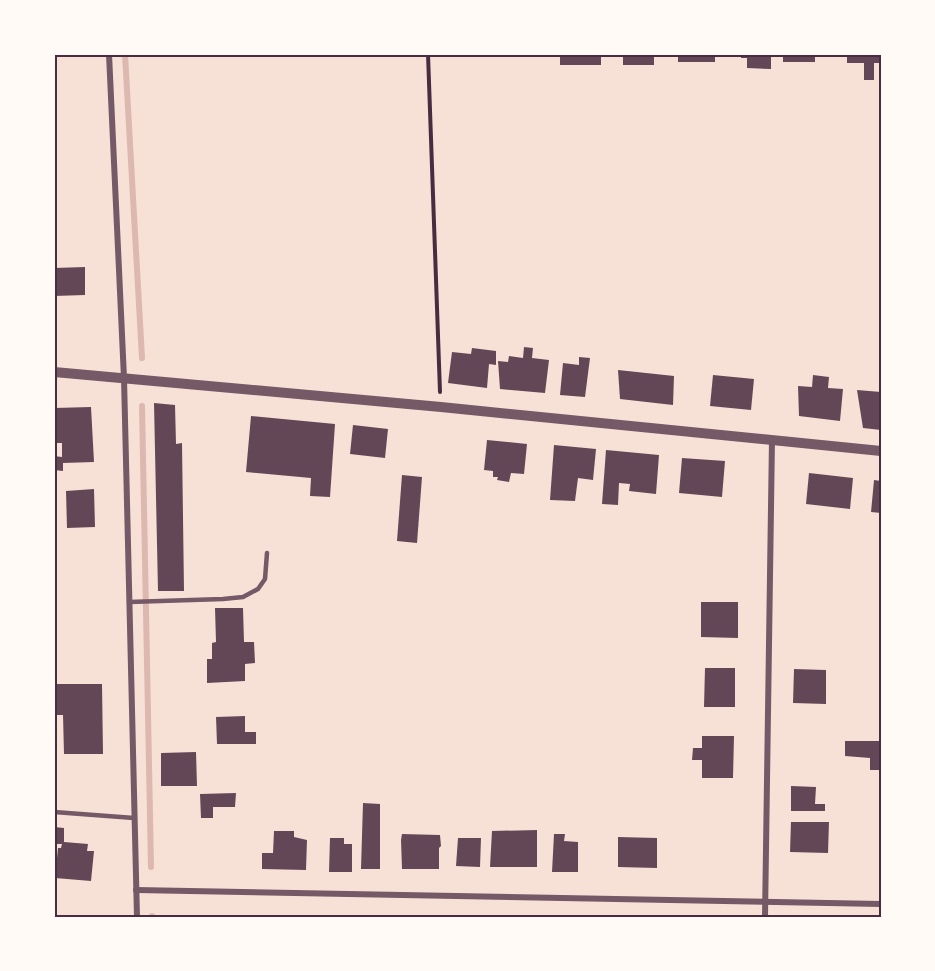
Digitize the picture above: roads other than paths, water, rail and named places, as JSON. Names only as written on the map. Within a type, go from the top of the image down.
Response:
[{"type":"street","points":[[108,54],[124,378],[136,917]]},
{"type":"street","points":[[54,372],[441,407],[881,451]]},
{"type":"street","points":[[765,917],[772,439]]},
{"type":"street","points":[[136,890],[881,904]]},
{"type":"lane","points":[[129,602],[223,600],[243,597],[258,589],[265,579],[267,553]]},
{"type":"lane","points":[[54,812],[134,818]]},
{"type":"waterway","points":[[125,54],[142,358]]},
{"type":"waterway","points":[[142,406],[151,867]]}]
